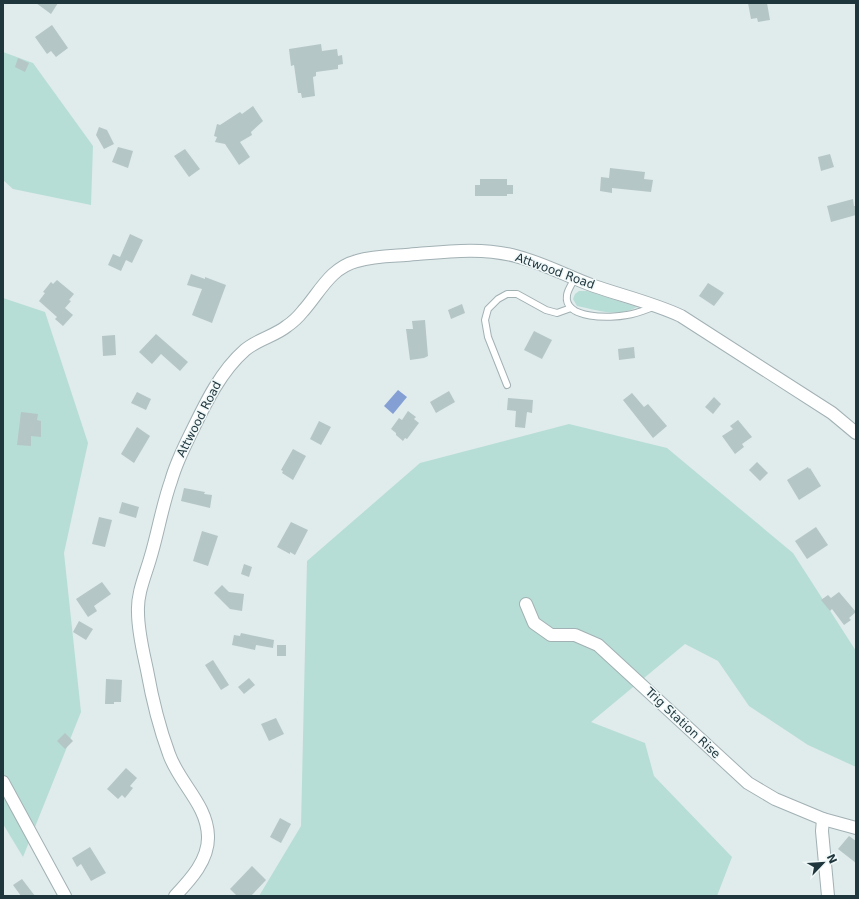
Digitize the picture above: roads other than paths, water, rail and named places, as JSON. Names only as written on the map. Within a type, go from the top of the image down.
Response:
[{"type":"street","name":"Attwood Road","points":[[175,896],[193,876],[203,857],[208,839],[206,821],[202,810],[180,776],[169,755],[153,700],[139,634],[137,608],[141,590],[171,480],[180,456],[221,377],[246,350],[263,338],[286,327],[303,311],[328,279],[340,267],[355,261],[369,258],[451,251],[488,251],[522,257],[601,288],[657,306],[681,316],[832,413],[856,432]]},
{"type":"street","name":"Trig Station Rise","points":[[526,604],[534,623],[551,635],[575,635],[598,645],[748,784],[775,799],[823,819],[856,828]]},
{"type":"street","points":[[3,782],[65,896]]},
{"type":"street","points":[[823,819],[822,831],[828,896]]},
{"type":"lane","points":[[575,278],[566,297],[575,311],[597,317],[610,317],[633,314],[657,306]]},
{"type":"lane","points":[[507,385],[488,337],[485,320],[488,309],[498,298],[507,294],[517,294],[546,310],[558,313],[572,308]]},
{"type":"water","points":[[398,390],[407,397],[393,414],[384,406]]}]
